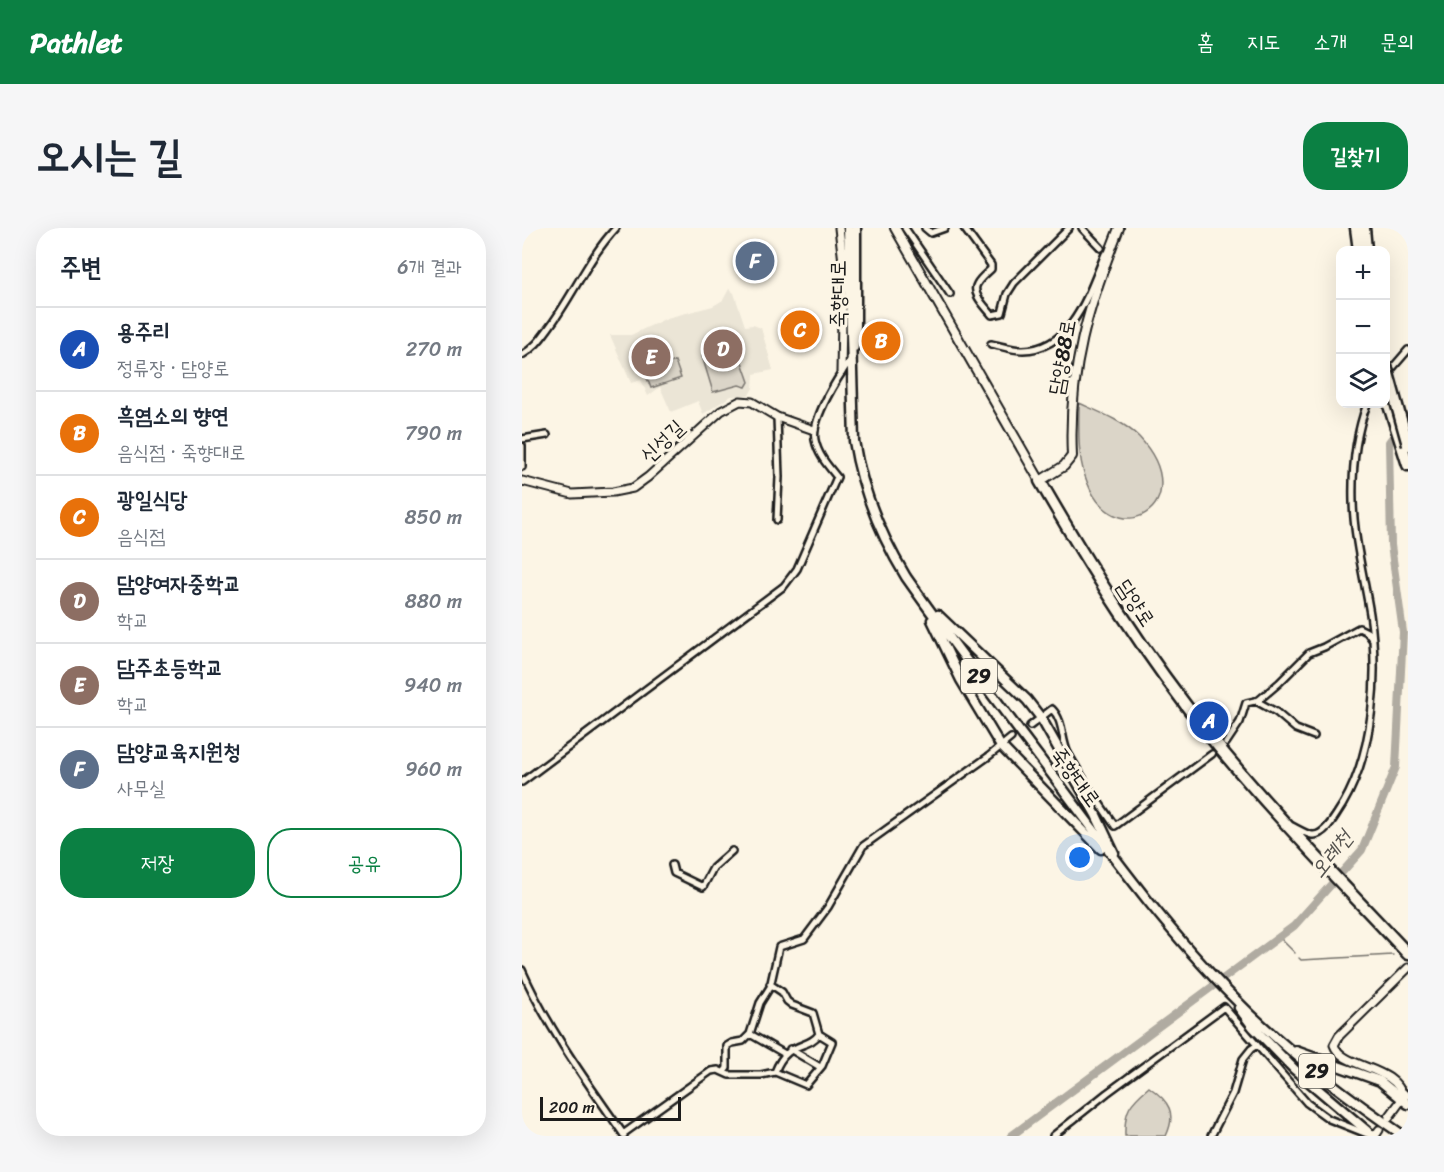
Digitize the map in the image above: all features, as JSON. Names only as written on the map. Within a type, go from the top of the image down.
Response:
[{"type":"highway","points":[[1356,228],[1358,246]]},
{"type":"highway","points":[[1364,228],[1366,246]]},
{"type":"highway","points":[[1390,380],[1408,445]]},
{"type":"highway","points":[[1390,408],[1408,465]]},
{"type":"highway","name":"담양로","points":[[1040,481],[1085,560],[1133,634],[1209,735],[1303,842],[1408,954]]},
{"type":"main road","name":"죽향대로","points":[[848,228],[854,441],[863,485],[881,533],[906,577],[1123,871],[1193,955],[1235,999],[1288,1048],[1347,1096],[1404,1136]]},
{"type":"main road","name":"담양로","points":[[895,228],[1040,481]]},
{"type":"main road","name":"담양88로","points":[[1040,481],[1064,466],[1072,456],[1072,399],[1081,343],[1094,296],[1118,228]]},
{"type":"main road","name":"죽향대로","points":[[851,359],[856,336],[856,230]]},
{"type":"main road","points":[[923,601],[1027,700],[1041,718],[1096,815],[1123,871]]},
{"type":"main road","points":[[923,601],[961,681],[1000,745],[1123,871]]},
{"type":"main road","points":[[1235,999],[1243,1015],[1294,1069],[1375,1135]]},
{"type":"main road","points":[[1288,1048],[1380,1082],[1406,1099]]},
{"type":"street","points":[[522,355],[536,346],[563,310],[591,260],[616,228]]},
{"type":"street","points":[[839,228],[843,262],[841,372]]},
{"type":"street","points":[[905,228],[950,294]]},
{"type":"street","points":[[929,230],[936,232],[945,228]]},
{"type":"street","points":[[964,228],[992,268],[975,289],[978,297],[992,315],[1002,313],[1007,294],[1014,283],[1069,228]]},
{"type":"street","points":[[1082,228],[1101,248]]},
{"type":"street","points":[[990,344],[1022,350],[1036,348],[1057,339],[1067,330],[1080,311],[1118,228]]},
{"type":"street","points":[[1390,370],[1408,350]]},
{"type":"street","points":[[522,782],[784,586],[797,569],[837,477],[821,457],[814,430],[841,372],[851,359]]},
{"type":"street","name":"신성길","points":[[522,481],[565,494],[623,491],[639,484],[704,425],[740,400],[752,402],[777,417],[814,430]]},
{"type":"street","points":[[1287,824],[1313,836],[1319,834],[1335,816],[1352,786],[1361,760],[1372,713],[1372,639],[1353,501],[1356,440],[1366,408]]},
{"type":"street","points":[[777,417],[779,477],[777,520]]},
{"type":"street","points":[[522,439],[547,435]]},
{"type":"street","points":[[522,446],[522,467]]},
{"type":"street","points":[[1226,743],[1240,722],[1246,704],[1256,701],[1280,683],[1309,653],[1359,628],[1372,639]]},
{"type":"street","points":[[1256,701],[1276,712],[1296,729],[1314,736]]},
{"type":"street","points":[[1029,726],[1052,709],[1058,716],[1067,752],[1115,826],[1212,754]]},
{"type":"street","points":[[724,1072],[727,1068],[727,1046],[743,1041],[750,1034],[760,1003],[770,984],[779,948],[804,939],[828,908],[863,846],[1011,738]]},
{"type":"street","points":[[672,865],[674,873],[703,887],[713,868],[732,851]]},
{"type":"street","points":[[1389,1117],[1406,1099],[1400,1089],[1386,1077],[1341,1055],[1334,1045],[1339,1036],[1408,968]]},
{"type":"street","points":[[522,970],[560,1042],[624,1135],[711,1071],[717,1070],[729,1075],[761,1075],[775,1072],[806,1085],[829,1053],[832,1042],[819,1034],[813,1013],[792,1005],[782,992],[770,984]]},
{"type":"street","points":[[1053,1136],[1107,1093],[1224,1007],[1307,1103],[1329,1119],[1375,1135]]},
{"type":"street","points":[[750,1034],[785,1054]]},
{"type":"street","points":[[775,1072],[790,1049],[814,1040],[819,1034]]},
{"type":"street","points":[[1212,1136],[1233,1093],[1243,1059],[1257,1045]]},
{"type":"street","points":[[790,1049],[820,1067]]},
{"type":"shaded area","points":[[729,289],[734,293],[745,326],[753,325],[761,328],[773,370],[754,374],[753,388],[749,395],[731,396],[703,414],[698,401],[671,412],[660,387],[648,396],[641,380],[631,383],[610,335],[631,335],[667,318],[713,306],[723,300]]},
{"type":"shaded area","points":[[736,345],[749,382],[746,387],[739,385],[713,392],[702,356]]},
{"type":"shaded area","points":[[675,361],[681,378],[651,388],[645,373]]},
{"type":"shaded area","points":[[1079,403],[1110,417],[1133,431],[1156,462],[1161,483],[1157,501],[1146,513],[1131,518],[1114,514],[1098,501],[1085,476],[1081,458]]},
{"type":"shaded area","points":[[1149,1087],[1162,1097],[1169,1108],[1171,1121],[1166,1136],[1125,1136],[1127,1113],[1137,1098]]},
{"type":"waterway","name":"오례천","points":[[1011,1136],[1294,926],[1362,850],[1396,767],[1403,632],[1391,545],[1389,442],[1408,417]]},
{"type":"waterway","points":[[1279,937],[1295,953]]},
{"type":"waterway","points":[[1299,958],[1301,960],[1393,955]]},
{"type":"place","name":"담양교육지원청","points":[[755,261]]},
{"type":"place","name":"광일식당","points":[[800,330]]},
{"type":"place","name":"흑염소의 향연","points":[[881,341]]},
{"type":"place","name":"담양여자중학교","points":[[723,349]]},
{"type":"place","name":"담주초등학교","points":[[651,357]]},
{"type":"place","name":"용주리","points":[[1209,721]]}]
